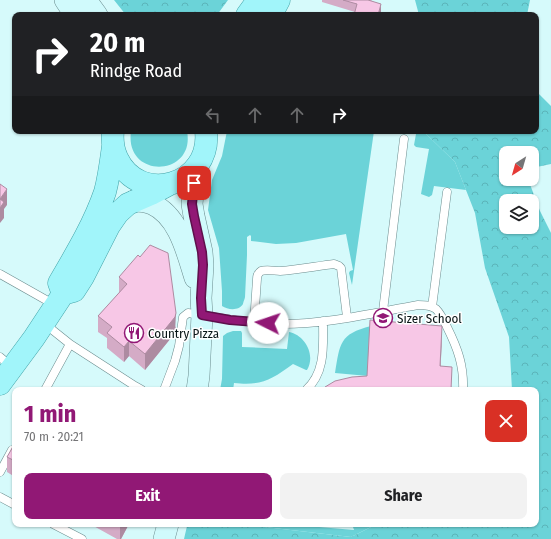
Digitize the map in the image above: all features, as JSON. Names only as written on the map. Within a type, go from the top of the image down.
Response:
[{"type":"main road","points":[[249,12],[258,0]]},
{"type":"main road","points":[[273,12],[279,0]]},
{"type":"main road","points":[[0,384],[7,362],[34,338],[59,300],[74,291],[118,213],[123,208],[152,196],[192,173],[198,166],[205,150],[206,134]]},
{"type":"main road","points":[[113,138],[115,154],[119,163],[125,170],[132,177],[140,181],[159,185],[152,196]]},
{"type":"main road","points":[[59,300],[59,283],[85,237],[101,202],[109,173],[113,138]]},
{"type":"street","points":[[65,0],[73,12]]},
{"type":"street","points":[[86,0],[95,12]]},
{"type":"street","points":[[197,387],[203,265],[202,252],[192,204],[194,183],[198,166]]},
{"type":"street","points":[[152,196],[170,219],[183,241],[189,258],[201,306]]},
{"type":"street","points":[[164,539],[167,527]]},
{"type":"lane","points":[[383,311],[404,139]]},
{"type":"lane","points":[[432,306],[447,192]]},
{"type":"lane","points":[[254,322],[257,279],[260,271],[293,270],[334,264],[341,268],[347,317]]},
{"type":"lane","points":[[0,274],[59,300]]},
{"type":"lane","points":[[165,387],[179,346],[182,317],[201,306],[230,320],[283,324],[347,317],[418,305],[432,306],[441,315],[459,355],[462,368],[463,387]]},
{"type":"lane","points":[[308,387],[320,370],[323,355],[324,320]]},
{"type":"lane","points":[[44,323],[70,344],[137,387]]},
{"type":"lane","points":[[47,387],[70,344]]},
{"type":"lane","points":[[0,472],[12,450]]},
{"type":"lane","points":[[0,497],[12,503]]},
{"type":"lane","points":[[59,527],[82,539]]},
{"type":"green space","points":[[114,0],[228,0],[219,12],[124,12]]},
{"type":"green space","points":[[415,0],[530,0],[528,12],[418,12]]},
{"type":"green space","points":[[539,94],[551,106],[551,164],[539,167],[539,146],[499,146],[499,186],[531,186],[534,194],[499,194],[499,234],[539,234],[539,208],[551,233],[551,539],[184,539],[187,527],[266,527],[351,537],[371,527],[539,527],[539,387],[512,387],[509,337],[485,268],[475,213],[455,162],[426,134],[539,134]]},
{"type":"green space","points":[[131,134],[187,134],[187,146],[181,157],[171,164],[160,167],[148,165],[138,158],[132,147]]},
{"type":"green space","points":[[226,134],[374,134],[352,285],[349,273],[353,270],[346,234],[296,243],[276,244],[251,241],[250,235],[247,237],[245,297],[243,304],[236,309],[222,306],[219,248],[208,210],[212,180],[222,156]]},
{"type":"green space","points":[[416,134],[426,134],[455,162],[466,190],[434,186],[432,195],[429,197],[421,194],[429,149],[416,147],[414,145]]},
{"type":"green space","points":[[371,326],[368,376],[335,373],[340,347],[343,342],[347,337],[360,329]]},
{"type":"green space","points":[[241,331],[242,347],[287,349],[289,332],[295,334],[304,341],[309,352],[310,358],[307,370],[293,364],[272,378],[259,383],[234,383],[233,387],[221,387],[223,336],[227,333]]},
{"type":"green space","points":[[266,527],[319,527],[354,530],[353,527],[371,527],[351,537]]},
{"type":"building","points":[[343,0],[368,0],[381,4],[379,12],[355,12],[357,4]]},
{"type":"building","points":[[0,184],[7,189],[0,199]]},
{"type":"building","points":[[0,199],[4,202],[0,208]]},
{"type":"building","points":[[150,245],[168,253],[176,313],[175,317],[145,354],[129,341],[124,347],[107,333],[112,327],[98,316],[127,284],[119,277],[138,255],[140,257]]},
{"type":"building","name":"Sizer School","points":[[370,320],[442,326],[440,366],[452,367],[451,387],[325,387],[335,381],[352,377],[367,376]]},
{"type":"building","points":[[12,448],[12,460],[7,457]]},
{"type":"place","name":"Sizer School","points":[[383,318]]},
{"type":"place","name":"Country Pizza","points":[[134,333]]},
{"type":"route","points":[[194,183],[192,204],[202,252],[203,265],[201,298],[202,315],[230,320],[268,323]]}]
